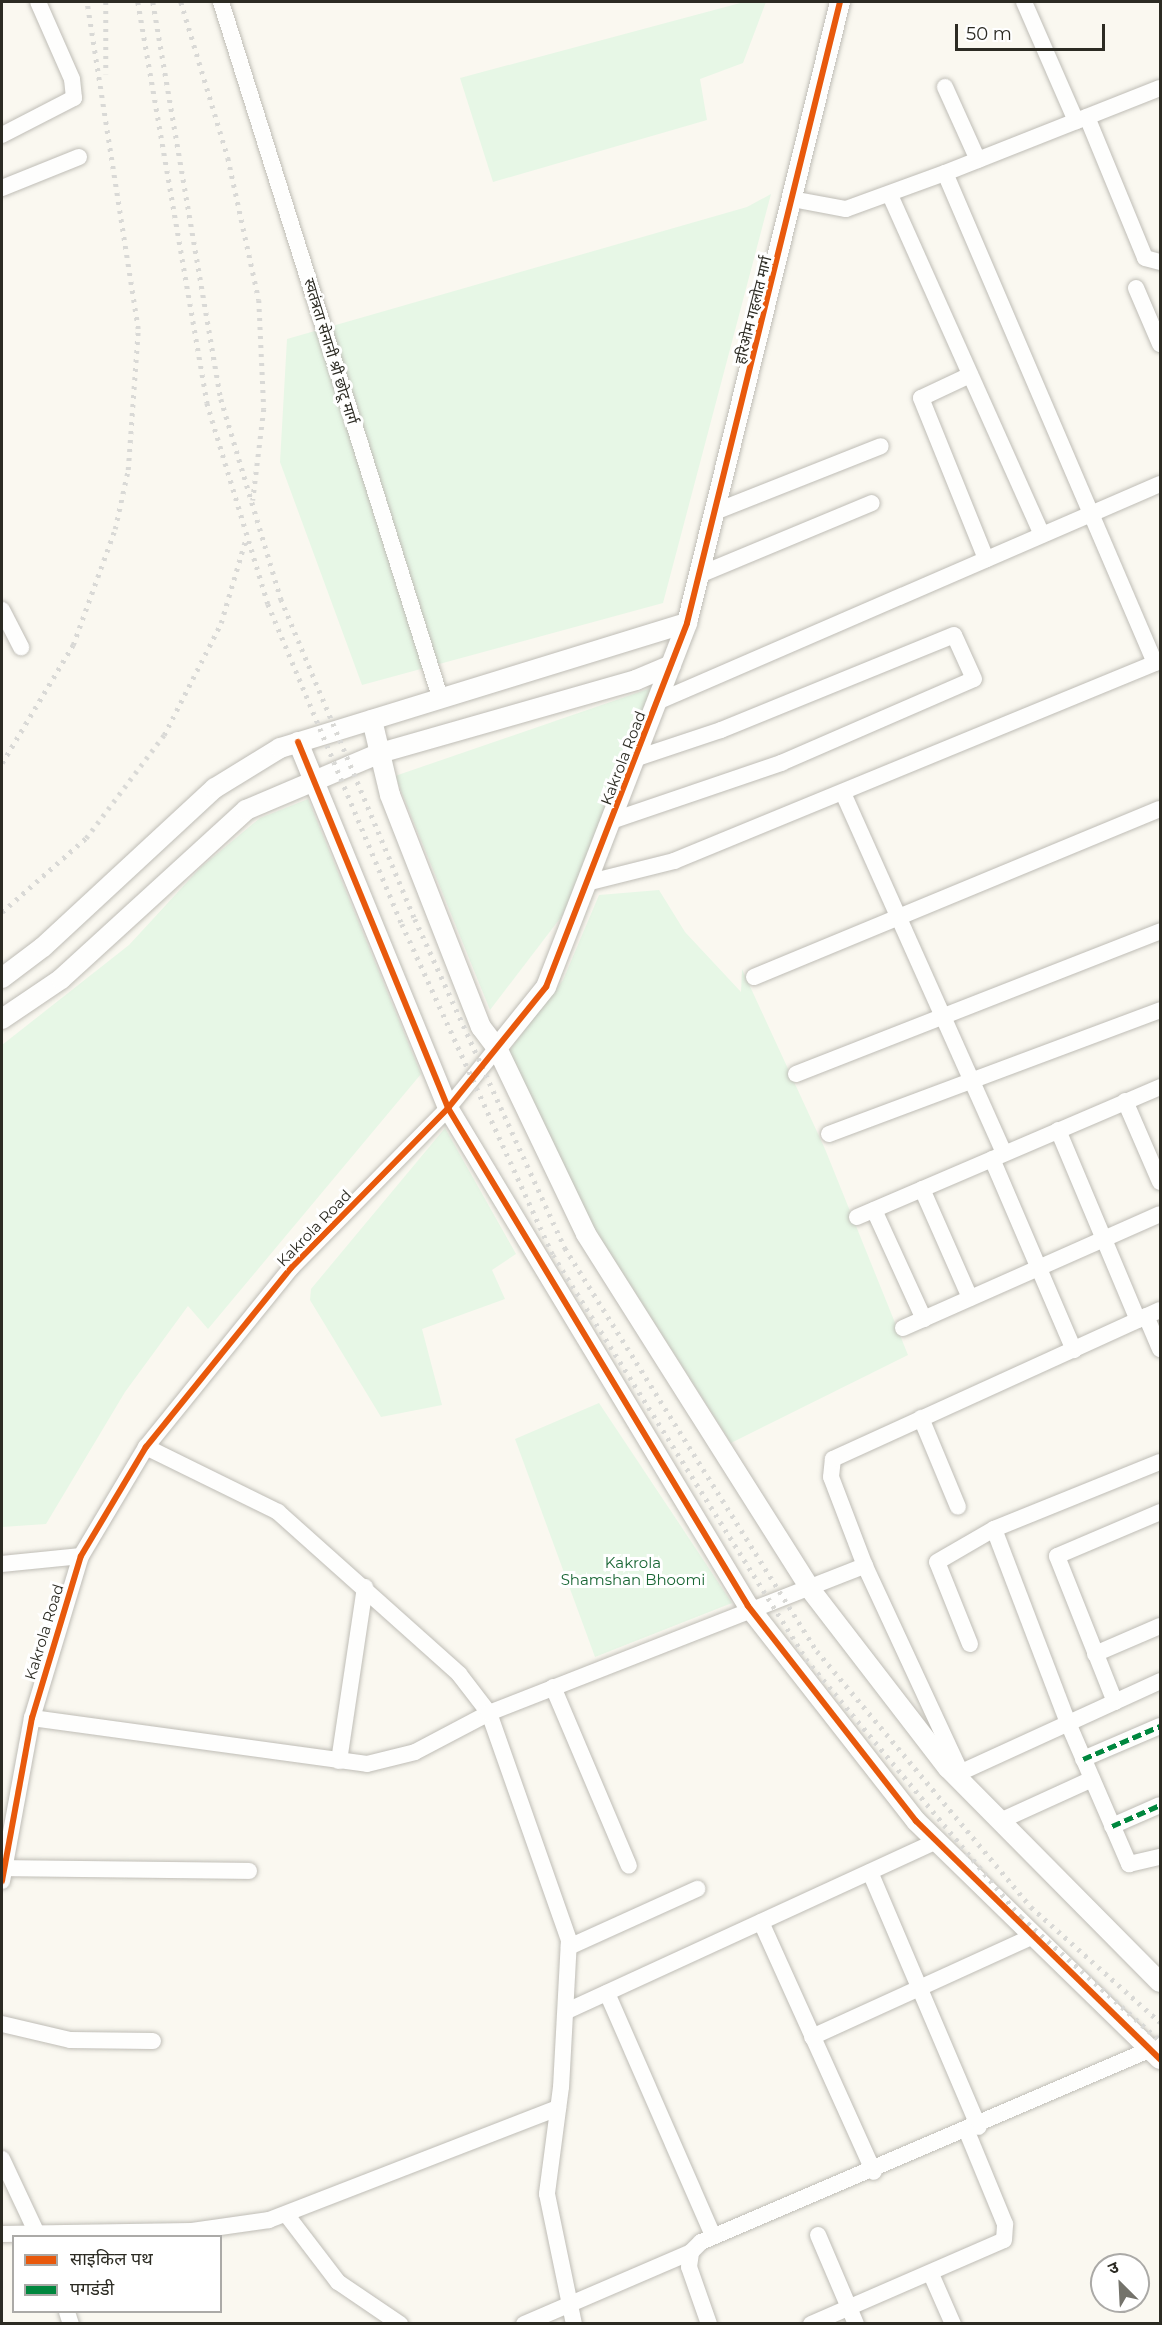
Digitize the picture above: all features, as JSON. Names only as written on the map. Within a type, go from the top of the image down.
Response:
[{"type":"street","points":[[2,135],[74,98],[72,79],[38,2]]},
{"type":"street","name":"स्वतंत्रता सेनानी श्री छोटू मार्ग","points":[[221,2],[441,700]]},
{"type":"street","name":"हरिओम गहलोत मार्ग","points":[[687,623],[717,511],[840,2]]},
{"type":"street","points":[[1024,2],[1081,119],[1144,258],[1161,262]]},
{"type":"street","points":[[945,87],[978,160]]},
{"type":"street","points":[[792,199],[846,209],[890,195],[1161,88]]},
{"type":"street","points":[[2,188],[79,157]]},
{"type":"street","points":[[590,882],[674,861],[1158,662],[945,173]]},
{"type":"street","points":[[890,195],[1042,535]]},
{"type":"street","points":[[1136,288],[1161,344]]},
{"type":"street","points":[[970,375],[921,398],[986,559]]},
{"type":"street","points":[[717,511],[881,446]]},
{"type":"street","points":[[657,702],[1161,483]]},
{"type":"street","points":[[699,575],[872,503]]},
{"type":"street","points":[[2,610],[21,647]]},
{"type":"street","points":[[2,978],[43,947],[215,788],[246,766],[298,742],[687,623]]},
{"type":"street","name":"Kakrola Road","points":[[3,1872],[32,1718],[81,1556],[146,1447],[291,1268],[448,1108],[546,987],[590,882],[634,759],[687,623]]},
{"type":"street","points":[[612,821],[781,764],[974,679],[954,635],[721,730],[634,759]]},
{"type":"street","points":[[2,1019],[61,979],[246,810],[311,780],[380,753],[636,680],[671,665]]},
{"type":"street","points":[[372,720],[380,753],[427,893],[481,1027],[497,1048],[586,1234],[810,1589],[958,1774],[1000,1821],[1161,1982]]},
{"type":"street","points":[[298,742],[311,780],[448,1108],[754,1614],[937,1841],[1157,2051],[874,2172],[713,2236],[691,2252],[570,2307],[524,2324]]},
{"type":"street","points":[[843,793],[897,920],[973,1080],[1039,1268],[1074,1350]]},
{"type":"street","points":[[754,977],[897,920],[1161,809]]},
{"type":"street","points":[[796,1074],[1161,931]]},
{"type":"street","points":[[829,1134],[1161,1010]]},
{"type":"street","points":[[857,1217],[1161,1087]]},
{"type":"street","points":[[1125,1101],[1161,1182]]},
{"type":"street","points":[[1058,1130],[1104,1238],[1148,1315],[1161,1349]]},
{"type":"street","points":[[922,1189],[970,1299]]},
{"type":"street","points":[[874,1210],[924,1319]]},
{"type":"street","points":[[903,1328],[1161,1214]]},
{"type":"street","points":[[958,1774],[865,1566],[830,1467],[841,1453],[1148,1315]]},
{"type":"street","points":[[921,1418],[958,1507]]},
{"type":"street","points":[[146,1447],[279,1512],[459,1674],[489,1713],[561,1907],[570,1947],[558,2108],[547,2194],[574,2324]]},
{"type":"street","points":[[970,1644],[937,1562],[994,1529],[1161,1462]]},
{"type":"street","points":[[1115,1702],[1057,1556],[1161,1512]]},
{"type":"street","points":[[994,1529],[1068,1723],[1129,1864],[1161,1857]]},
{"type":"street","points":[[2,1564],[81,1556]]},
{"type":"street","points":[[32,1718],[339,1761],[389,1761],[489,1713],[553,1687],[754,1614],[865,1566]]},
{"type":"street","points":[[339,1761],[365,1587]]},
{"type":"street","points":[[1095,1654],[1161,1626]]},
{"type":"street","points":[[958,1774],[1161,1681]]},
{"type":"street","points":[[553,1687],[629,1866]]},
{"type":"street","points":[[1083,1759],[1161,1726]]},
{"type":"street","points":[[1000,1821],[1092,1779]]},
{"type":"street","points":[[1112,1826],[1161,1805]]},
{"type":"street","points":[[567,2011],[937,1841]]},
{"type":"street","points":[[3,1872],[249,1871]]},
{"type":"street","points":[[811,2324],[999,2246],[1006,2234],[973,2130],[920,1988],[870,1872]]},
{"type":"street","points":[[570,1947],[697,1889]]},
{"type":"street","points":[[761,1922],[874,2172]]},
{"type":"street","points":[[813,2037],[1034,1936]]},
{"type":"street","points":[[607,1993],[713,2236]]},
{"type":"street","points":[[2,2024],[70,2040],[153,2041]]},
{"type":"street","points":[[65,2235],[201,2230],[286,2214],[558,2108]]},
{"type":"street","points":[[2,2159],[38,2235]]},
{"type":"street","points":[[286,2214],[338,2282],[400,2324]]},
{"type":"street","points":[[2,2234],[20,2235]]},
{"type":"street","points":[[819,2235],[856,2324]]},
{"type":"street","points":[[691,2252],[691,2278],[709,2324]]},
{"type":"street","points":[[931,2274],[953,2324]]},
{"type":"green space","points":[[744,2],[766,2],[743,63],[700,79],[707,120],[493,182],[460,78]]},
{"type":"green space","points":[[771,194],[663,603],[362,685],[280,462],[287,339],[747,207]]},
{"type":"green space","points":[[651,688],[568,908],[490,1010],[395,776]]},
{"type":"green space","points":[[308,799],[421,1074],[208,1329],[188,1306],[125,1392],[46,1524],[2,1527],[2,1045],[129,945],[200,868],[260,818]]},
{"type":"green space","points":[[659,890],[685,932],[741,992],[742,969],[825,1149],[908,1355],[731,1443],[586,1215],[508,1052],[563,980],[599,895]]},
{"type":"green space","points":[[445,1128],[516,1254],[492,1270],[505,1299],[422,1329],[442,1405],[381,1417],[310,1300],[311,1289]]},
{"type":"green space","name":"Kakrola Shamshan Bhoomi","points":[[599,1403],[732,1603],[595,1657],[515,1439]]},
{"type":"railway","points":[[2,763],[73,645],[115,529],[128,470],[138,329],[87,2]]},
{"type":"railway","points":[[106,2],[106,74]]},
{"type":"railway","points":[[138,2],[207,403],[268,604],[402,924],[553,1255],[806,1659],[1021,1917],[1160,2041]]},
{"type":"railway","points":[[153,2],[221,399],[281,599],[415,919],[565,1248],[817,1651],[1031,1907],[1160,2022]]},
{"type":"railway","points":[[181,2],[228,158],[259,300],[264,409],[253,500]]},
{"type":"railway","points":[[2,912],[86,838],[164,735],[221,623],[246,538]]},
{"type":"marked path","points":[[1083,1759],[1160,1726]]},
{"type":"marked path","points":[[1112,1826],[1160,1805]]},
{"type":"cycle path","points":[[2,1881],[32,1718],[81,1556],[146,1447],[291,1268],[448,1108],[546,987],[687,623],[840,2]]},
{"type":"cycle path","points":[[298,742],[448,1108],[748,1606],[916,1821],[1160,2059]]}]
